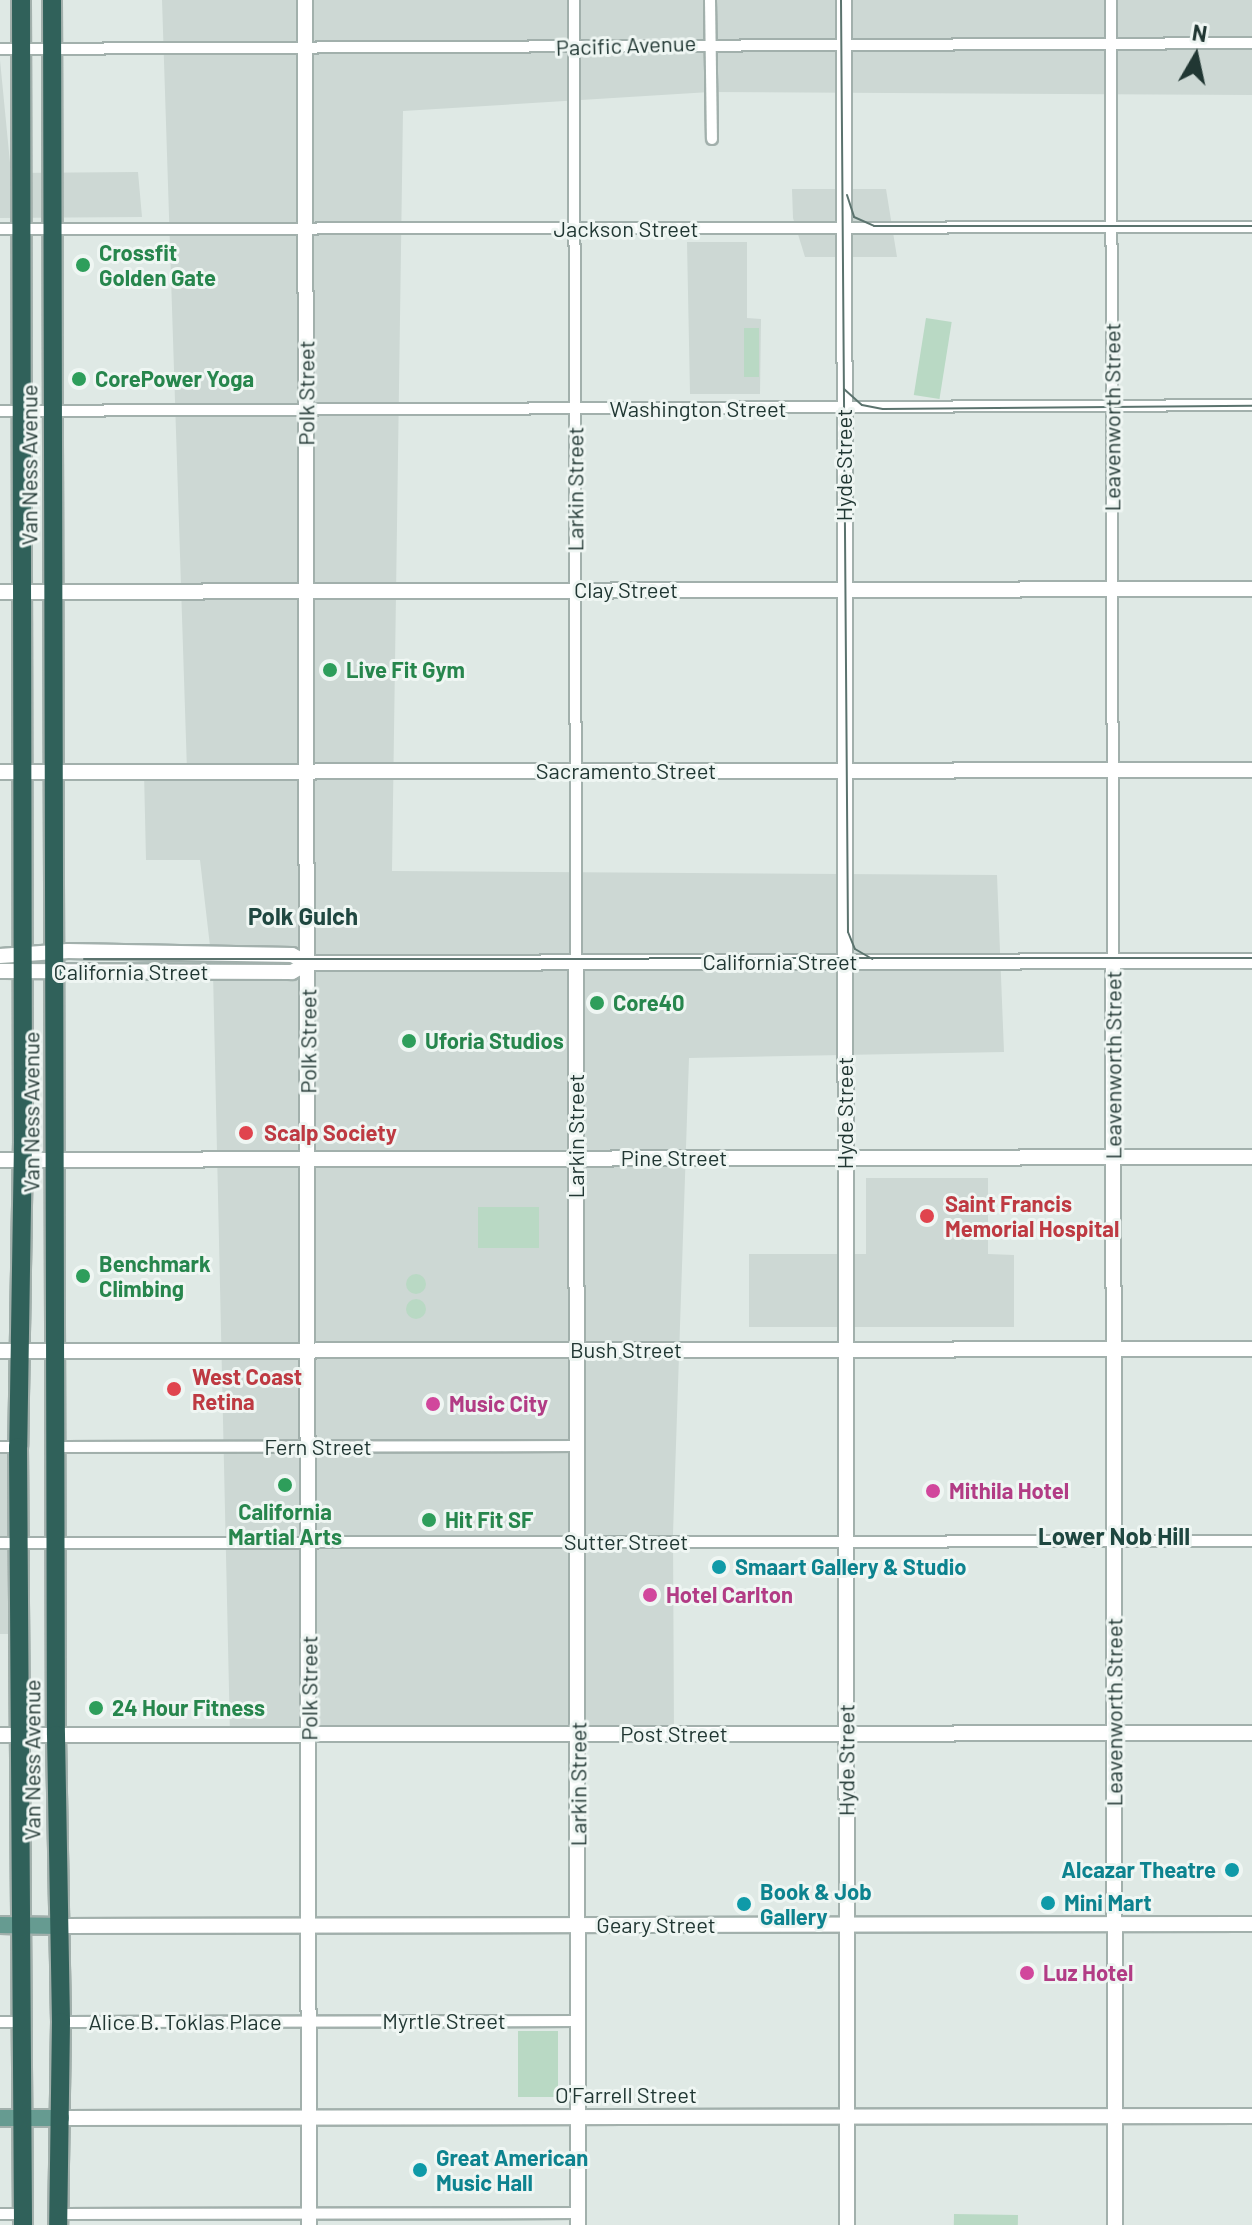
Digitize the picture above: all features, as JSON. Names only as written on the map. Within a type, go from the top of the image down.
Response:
[{"type":"highway","name":"Van Ness Avenue","points":[[21,0],[10,229],[22,410],[19,772],[21,1351],[9,1447],[20,1543],[23,2219]]},
{"type":"highway","name":"Van Ness Avenue","points":[[52,0],[56,591],[54,972],[59,1447],[56,1735],[61,2022],[58,2219]]},
{"type":"main road","points":[[0,1925],[60,1926]]},
{"type":"main road","name":"O'Farrell Street","points":[[0,2118],[61,2118]]},
{"type":"street","name":"Polk Street","points":[[305,0],[309,2219]]},
{"type":"street","name":"Larkin Street","points":[[574,0],[578,2219]]},
{"type":"street","points":[[710,0],[712,139]]},
{"type":"street","name":"Hyde Street","points":[[844,0],[847,2225]]},
{"type":"street","name":"Leavenworth Street","points":[[1111,0],[1115,2225]]},
{"type":"street","name":"Pacific Avenue","points":[[0,49],[710,43],[1252,43]]},
{"type":"street","name":"Jackson Street","points":[[10,229],[1252,227]]},
{"type":"street","name":"Washington Street","points":[[0,411],[1252,405]]},
{"type":"street","name":"Clay Street","points":[[0,592],[1252,589]]},
{"type":"street","name":"Sacramento Street","points":[[0,772],[1252,770]]},
{"type":"street","name":"California Street","points":[[0,971],[54,952],[292,955],[308,963],[1252,961]]},
{"type":"street","name":"California Street","points":[[0,956],[54,972],[292,972],[308,963]]},
{"type":"street","name":"Pine Street","points":[[0,1160],[1252,1157]]},
{"type":"street","name":"Bush Street","points":[[0,1351],[1252,1349]]},
{"type":"street","name":"Fern Street","points":[[59,1447],[577,1446]]},
{"type":"street","name":"Sutter Street","points":[[0,1543],[1252,1541]]},
{"type":"street","name":"Post Street","points":[[0,1735],[1252,1733]]},
{"type":"street","name":"Geary Street","points":[[60,1926],[1252,1924]]},
{"type":"street","name":"Myrtle Street","points":[[309,2021],[578,2021]]},
{"type":"street","name":"Alice B. Toklas Place","points":[[61,2022],[309,2021]]},
{"type":"street","points":[[0,2022],[22,2022]]},
{"type":"street","name":"O'Farrell Street","points":[[61,2118],[1252,2116]]},
{"type":"street","points":[[0,2214],[23,2219]]},
{"type":"street","points":[[58,2219],[578,2219]]},
{"type":"shaded area","points":[[162,0],[1252,0],[1252,95],[710,92],[403,111],[392,871],[997,875],[1004,1052],[689,1058],[673,1534],[674,1734],[230,1735],[213,972],[200,860],[146,860],[144,772],[187,771]]},
{"type":"shaded area","points":[[0,60],[11,173],[138,172],[142,217],[0,218]]},
{"type":"shaded area","points":[[792,189],[886,189],[897,257],[805,257],[793,218]]},
{"type":"shaded area","points":[[687,242],[747,242],[747,318],[761,319],[760,394],[690,394]]},
{"type":"shaded area","name":"Saint Francis Memorial Hospital","points":[[866,1178],[988,1178],[988,1254],[1014,1255],[1014,1327],[749,1327],[749,1254],[866,1254]]},
{"type":"shaded area","points":[[0,1454],[13,1454],[13,1634],[0,1634]]},
{"type":"green space","points":[[926,318],[952,322],[939,399],[914,395]]},
{"type":"green space","points":[[744,328],[759,328],[759,377],[744,377]]},
{"type":"green space","points":[[478,1207],[539,1207],[539,1248],[478,1248]]},
{"type":"green space","points":[[412,1274],[420,1274],[426,1284],[420,1294],[412,1294],[406,1288],[406,1280]]},
{"type":"green space","points":[[412,1299],[420,1299],[426,1309],[420,1319],[412,1319],[406,1313],[406,1305]]},
{"type":"green space","points":[[518,2031],[558,2031],[558,2097],[518,2097]]},
{"type":"green space","points":[[954,2214],[1018,2215],[1018,2225],[954,2225]]},
{"type":"tram line","points":[[841,0],[848,932],[855,949],[872,959]]},
{"type":"tram line","points":[[847,195],[854,217],[874,226],[1252,226]]},
{"type":"tram line","points":[[844,389],[862,405],[883,409],[1252,406]]},
{"type":"tram line","points":[[84,959],[1252,958]]},
{"type":"place","name":"Crossfit Golden Gate","points":[[83,265]]},
{"type":"place","name":"CorePower Yoga","points":[[79,379]]},
{"type":"place","name":"Live Fit Gym","points":[[330,670]]},
{"type":"place","name":"Core40","points":[[597,1003]]},
{"type":"place","name":"Uforia Studios","points":[[409,1041]]},
{"type":"place","name":"Scalp Society","points":[[246,1133]]},
{"type":"place","name":"Saint Francis Memorial Hospital","points":[[927,1216]]},
{"type":"place","name":"Benchmark Climbing","points":[[83,1276]]},
{"type":"place","name":"West Coast Retina","points":[[174,1389]]},
{"type":"place","name":"Music City","points":[[433,1404]]},
{"type":"place","name":"California Martial Arts","points":[[285,1485]]},
{"type":"place","name":"Mithila Hotel","points":[[933,1491]]},
{"type":"place","name":"Hit Fit SF","points":[[429,1520]]},
{"type":"place","name":"Smaart Gallery & Studio","points":[[719,1567]]},
{"type":"place","name":"Hotel Carlton","points":[[650,1595]]},
{"type":"place","name":"24 Hour Fitness","points":[[96,1708]]},
{"type":"place","name":"Alcazar Theatre","points":[[1232,1870]]},
{"type":"place","name":"Mini Mart","points":[[1048,1903]]},
{"type":"place","name":"Book & Job Gallery","points":[[744,1904]]},
{"type":"place","name":"Luz Hotel","points":[[1027,1973]]},
{"type":"place","name":"Great American Music Hall","points":[[420,2170]]},
{"type":"district","name":"Polk Gulch","points":[[303,916]]},
{"type":"district","name":"Lower Nob Hill","points":[[1114,1536]]}]
